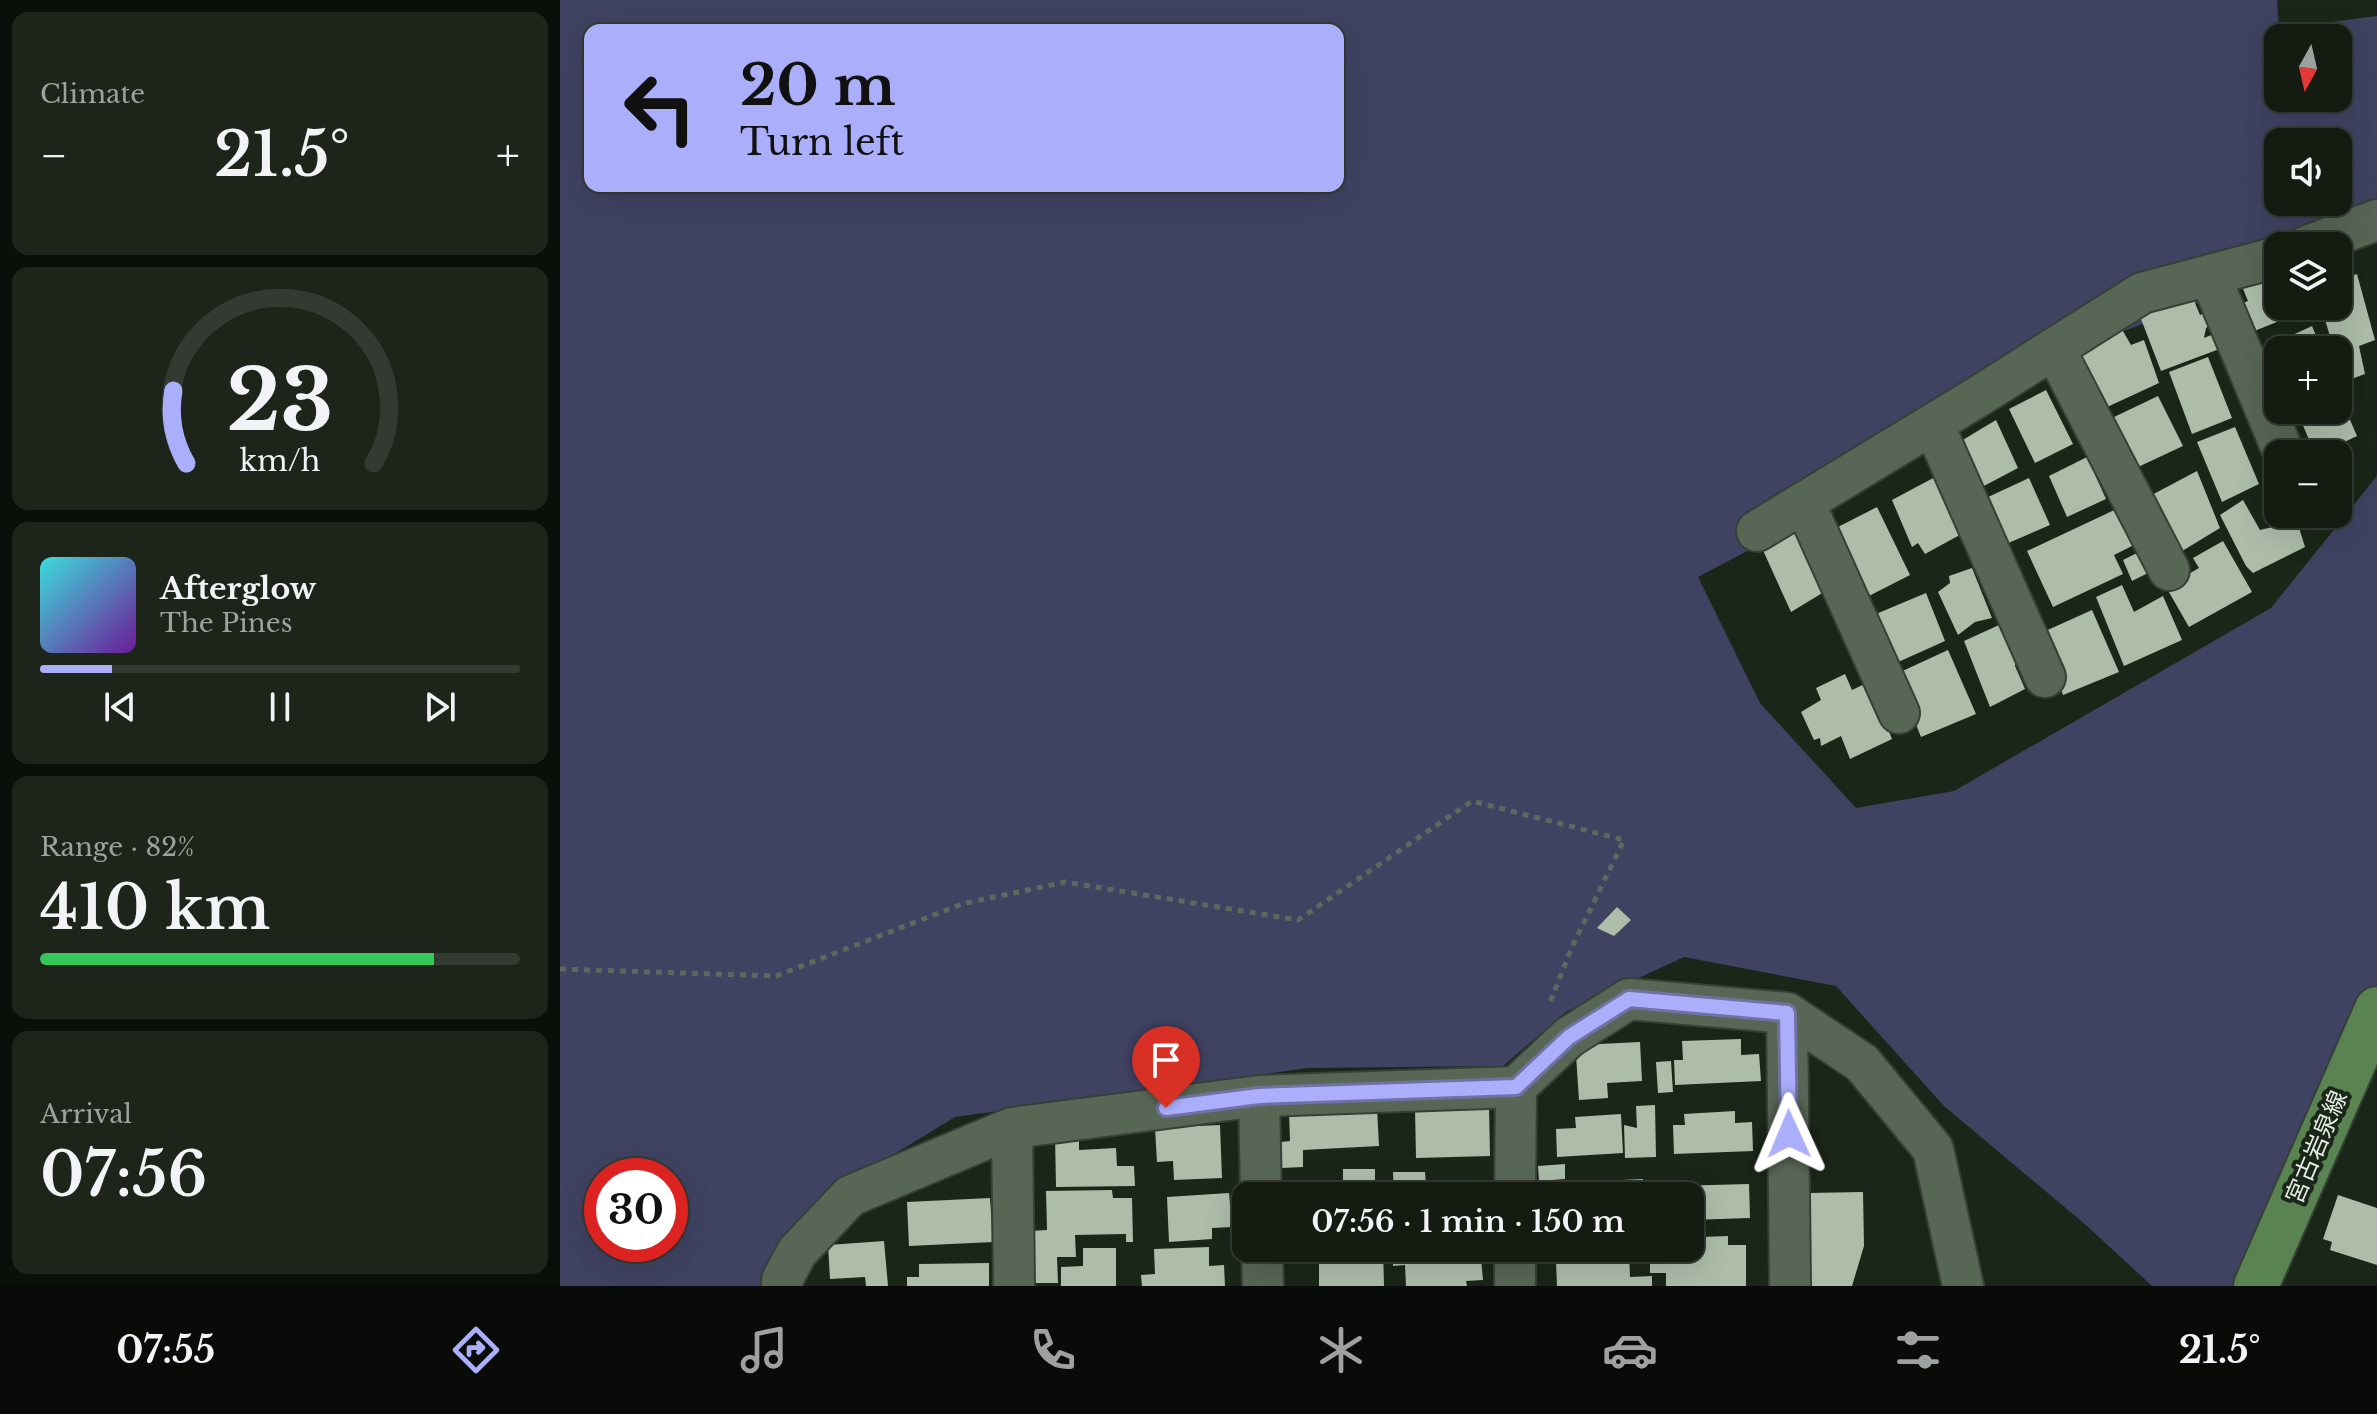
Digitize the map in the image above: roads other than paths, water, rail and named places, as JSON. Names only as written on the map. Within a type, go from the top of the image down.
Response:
[{"type":"main road","name":"宮古岩泉線","points":[[2256,1286],[2377,1009]]},
{"type":"street","points":[[2345,232],[2377,220]]},
{"type":"street","points":[[1757,531],[2142,293],[2264,261]]},
{"type":"street","points":[[2210,276],[2278,440]]},
{"type":"street","points":[[2054,348],[2169,570]]},
{"type":"street","points":[[1933,424],[2045,677]]},
{"type":"street","points":[[1804,502],[1899,713]]},
{"type":"street","points":[[782,1286],[782,1280],[797,1252],[850,1196],[1012,1128],[1259,1096],[1516,1087],[1569,1037],[1629,999],[1787,1013],[1862,1063],[1933,1149],[1963,1286]]},
{"type":"street","points":[[1787,1013],[1790,1286]]},
{"type":"street","points":[[1515,1182],[1516,1087]]},
{"type":"street","points":[[1259,1096],[1261,1182]]},
{"type":"street","points":[[1012,1128],[1014,1286]]},
{"type":"street","points":[[1262,1262],[1263,1286]]},
{"type":"street","points":[[1515,1262],[1515,1286]]}]
